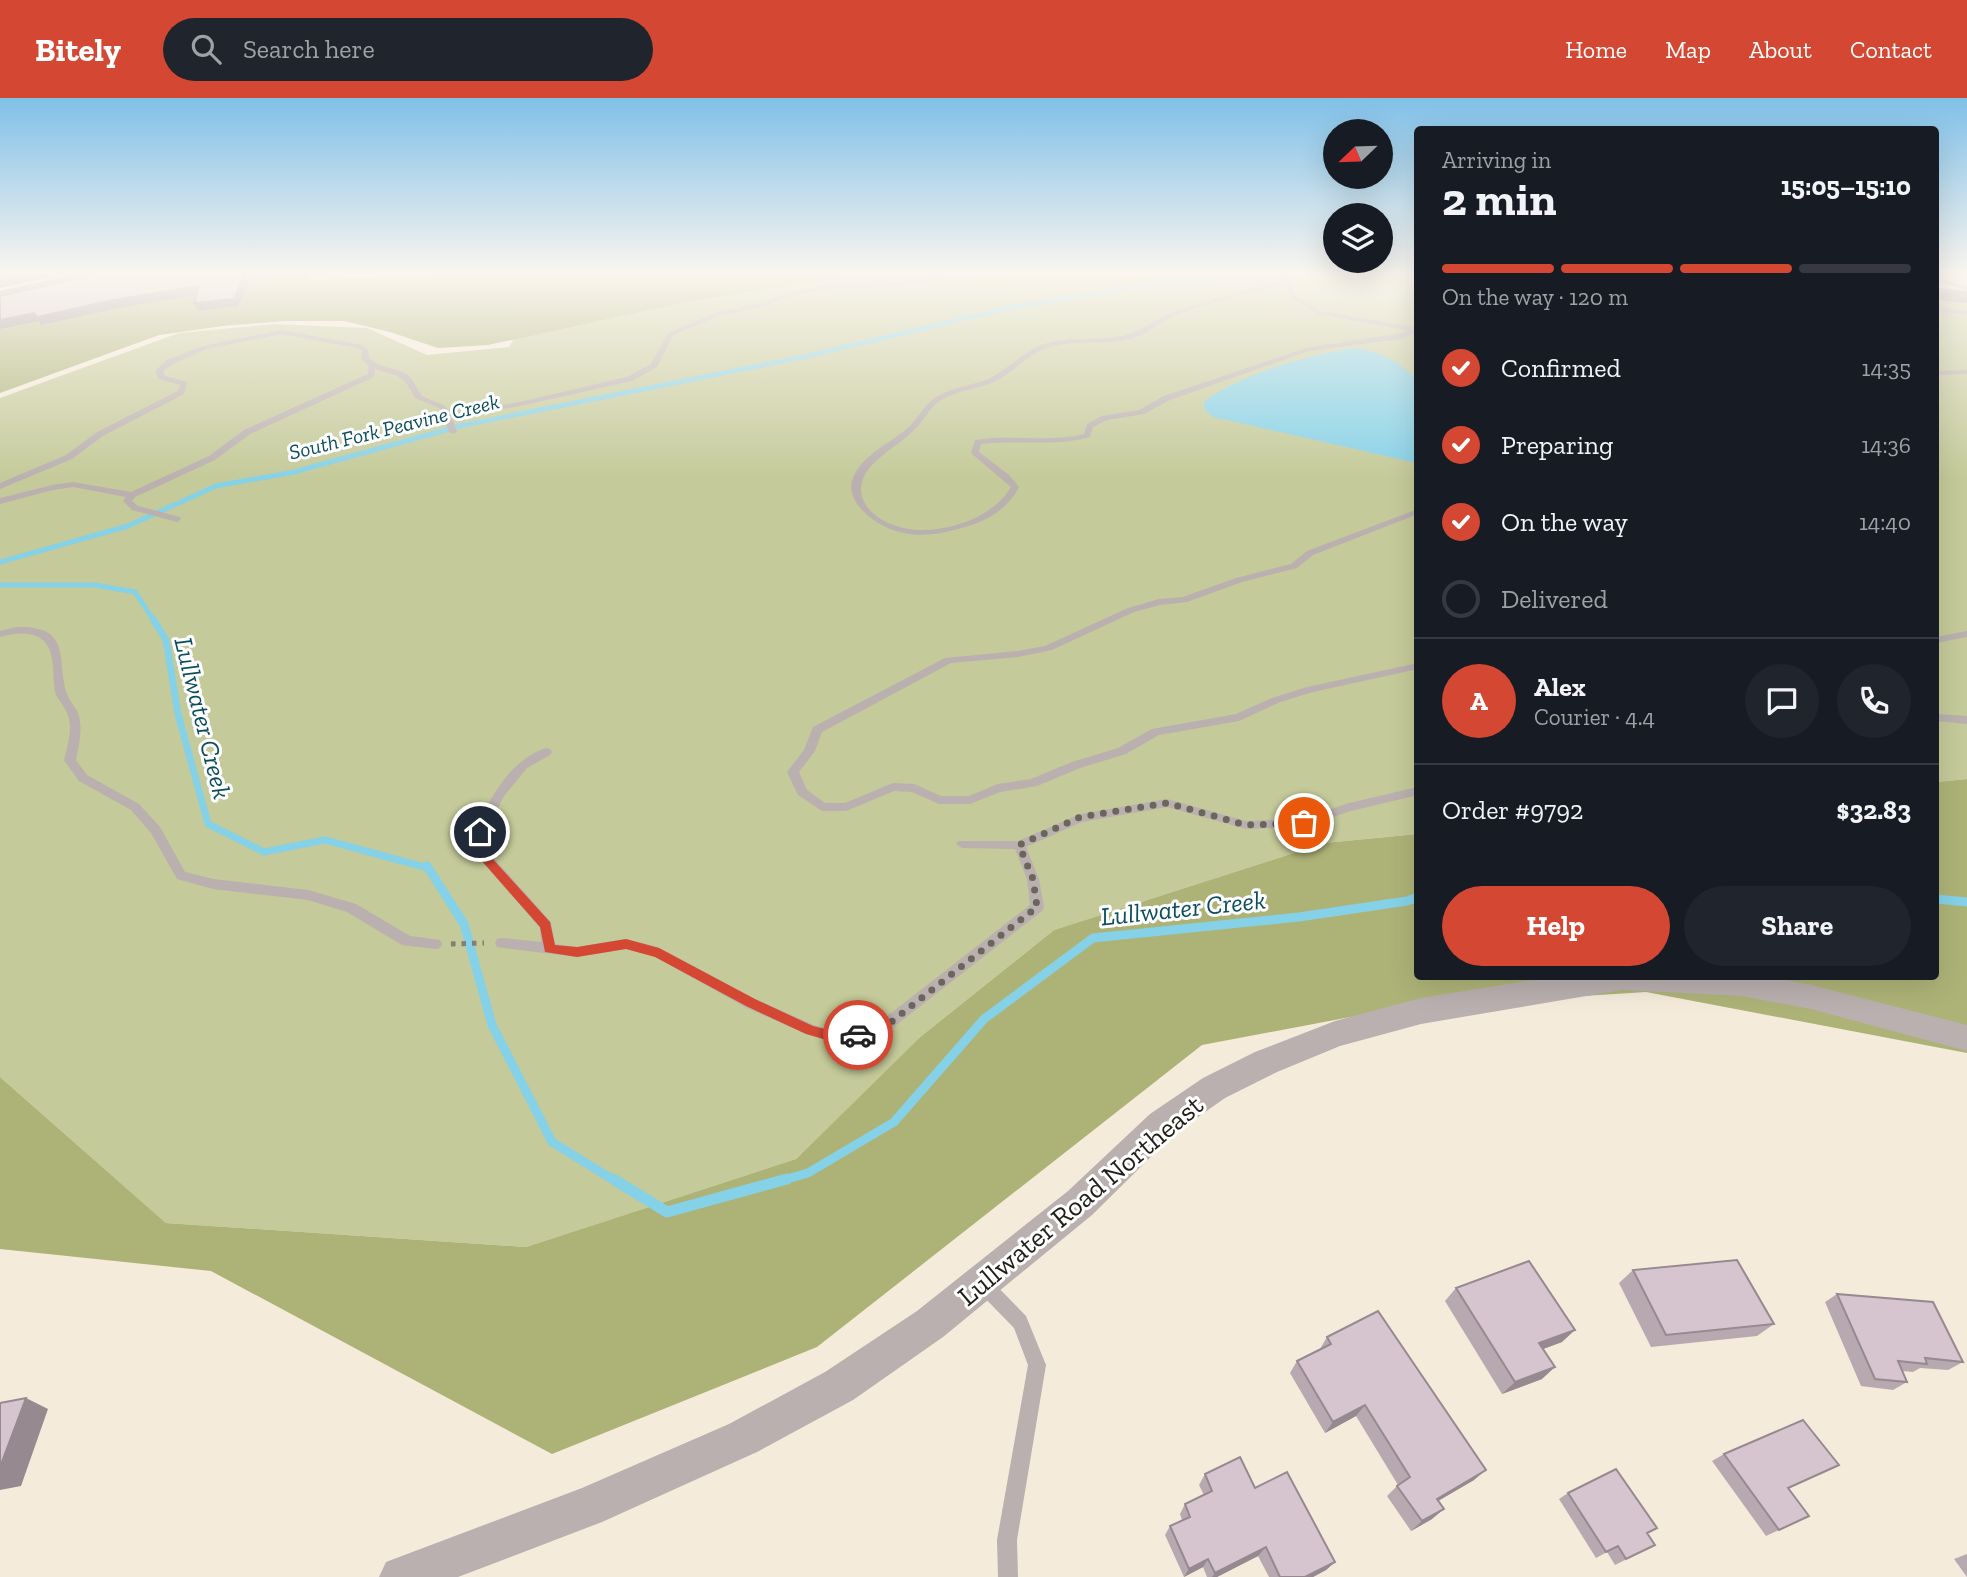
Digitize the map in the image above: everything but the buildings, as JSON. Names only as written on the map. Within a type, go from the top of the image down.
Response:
[{"type":"street","name":"Lullwater Road Northeast","points":[[401,1577],[587,1507],[743,1438],[839,1385],[930,1324],[982,1282],[1080,1202],[1162,1124],[1214,1088],[1266,1062],[1335,1034],[1421,1011],[1610,980]]},
{"type":"street","name":"Lullwater Road Northeast","points":[[1685,980],[1742,984],[1811,997],[1967,1038]]},
{"type":"lane","points":[[0,486],[69,457],[100,434],[181,392],[184,384],[162,377],[159,371],[170,362],[205,347],[230,342]]},
{"type":"lane","points":[[338,342],[365,349],[365,359],[372,366],[403,373],[413,382],[418,396],[444,408],[453,432]]},
{"type":"lane","points":[[449,418],[629,379],[654,365],[666,342]]},
{"type":"lane","points":[[1055,342],[1036,349],[1000,376],[938,398],[911,430],[878,453],[861,471],[856,487],[859,502],[887,526],[911,534],[937,533],[989,515],[1007,504],[1015,487],[1005,474],[975,452],[978,442],[997,439],[1023,439],[1045,443],[1070,441],[1087,435],[1090,426],[1105,418],[1141,412],[1167,398],[1308,349],[1362,342]]},
{"type":"lane","points":[[0,501],[82,485],[115,495],[132,495],[212,458],[247,432],[359,382],[371,375],[372,366]]},
{"type":"lane","points":[[1939,373],[1967,372]]},
{"type":"lane","points":[[132,495],[127,501],[135,508],[177,519]]},
{"type":"lane","points":[[1414,512],[1310,553],[1294,566],[1239,580],[1184,600],[1159,602],[1131,610],[1048,648],[1018,654],[949,660],[817,730],[809,751],[793,772],[802,792],[822,807],[846,807],[893,787],[914,788],[939,800],[970,800],[998,788],[1033,783],[1076,765],[1122,751],[1156,732],[1240,718],[1276,700],[1299,693],[1414,667]]},
{"type":"lane","points":[[0,634],[12,630],[37,630],[49,639],[56,651],[62,694],[73,714],[75,735],[70,760],[83,778],[135,807],[156,830],[181,876],[213,884],[308,895],[351,908],[408,941],[435,944]]},
{"type":"lane","points":[[1939,639],[1967,634]]},
{"type":"lane","points":[[1939,718],[1967,720]]},
{"type":"lane","points":[[546,752],[523,765],[499,794],[480,832],[485,858],[545,926],[549,949]]},
{"type":"lane","points":[[962,844],[1019,845],[1080,817],[1167,803],[1246,825],[1304,823],[1349,807],[1414,792]]},
{"type":"lane","points":[[502,943],[577,952],[626,944],[659,953],[750,1003],[811,1030],[841,1039],[881,1030],[1037,907],[1033,879],[1019,845]]},
{"type":"lane","points":[[982,1282],[1020,1322],[1037,1365],[1007,1540],[1008,1577]]},
{"type":"path","points":[[435,944],[502,943]]},
{"type":"green space","points":[[0,342],[140,342],[0,393]]},
{"type":"green space","points":[[154,342],[398,342],[427,355],[509,347],[512,342],[1414,342],[1414,834],[1325,843],[1054,930],[919,1038],[796,1159],[526,1247],[166,1223],[0,1077],[0,398]]},
{"type":"green space","points":[[420,342],[502,342],[488,345],[438,348]]},
{"type":"green space","points":[[1939,342],[1967,342],[1967,779],[1939,782]]},
{"type":"green space","points":[[1967,779],[1967,1053],[1646,992],[1398,1008],[1202,1045],[817,1347],[552,1454],[211,1271],[0,1249],[0,1077],[166,1223],[526,1247],[796,1159],[919,1038],[1054,930],[1325,843],[1414,834],[1414,980],[1939,980],[1939,782]]},
{"type":"water","points":[[1354,348],[1388,358],[1414,376],[1414,462],[1213,417],[1205,410],[1204,402],[1236,383],[1317,355]]},
{"type":"waterway","name":"South Fork Peavine Creek","points":[[461,426],[866,342]]},
{"type":"waterway","name":"South Fork Peavine Creek","points":[[0,562],[128,526],[216,486],[294,472],[461,426]]},
{"type":"waterway","name":"South Fork Peavine Creek","points":[[455,427],[461,426]]},
{"type":"waterway","name":"Lullwater Creek","points":[[0,585],[95,585],[135,592],[154,621]]},
{"type":"waterway","name":"Lullwater Creek","points":[[153,619],[166,640],[178,714],[208,824],[264,852],[325,840],[428,868]]},
{"type":"waterway","name":"Lullwater Creek","points":[[427,866],[464,924],[492,1025],[552,1142],[615,1181]]},
{"type":"waterway","name":"Lullwater Creek","points":[[787,1179],[808,1173],[894,1122],[984,1019],[1093,938],[1299,917],[1414,898]]},
{"type":"waterway","name":"Lullwater Creek","points":[[1939,899],[1967,902]]},
{"type":"waterway","name":"Lullwater Creek","points":[[613,1179],[667,1212],[787,1179]]},
{"type":"waterway","name":"Lullwater Creek","points":[[780,1181],[787,1179]]},
{"type":"way so far","points":[[858,1035],[881,1030],[933,991],[1006,928],[1037,907],[1033,879],[1019,845],[1080,817],[1167,803],[1246,825],[1304,823]]},
{"type":"route","points":[[480,832],[485,858],[545,926],[549,949],[577,952],[626,944],[659,953],[750,1003],[811,1030],[841,1039],[858,1035]]}]
